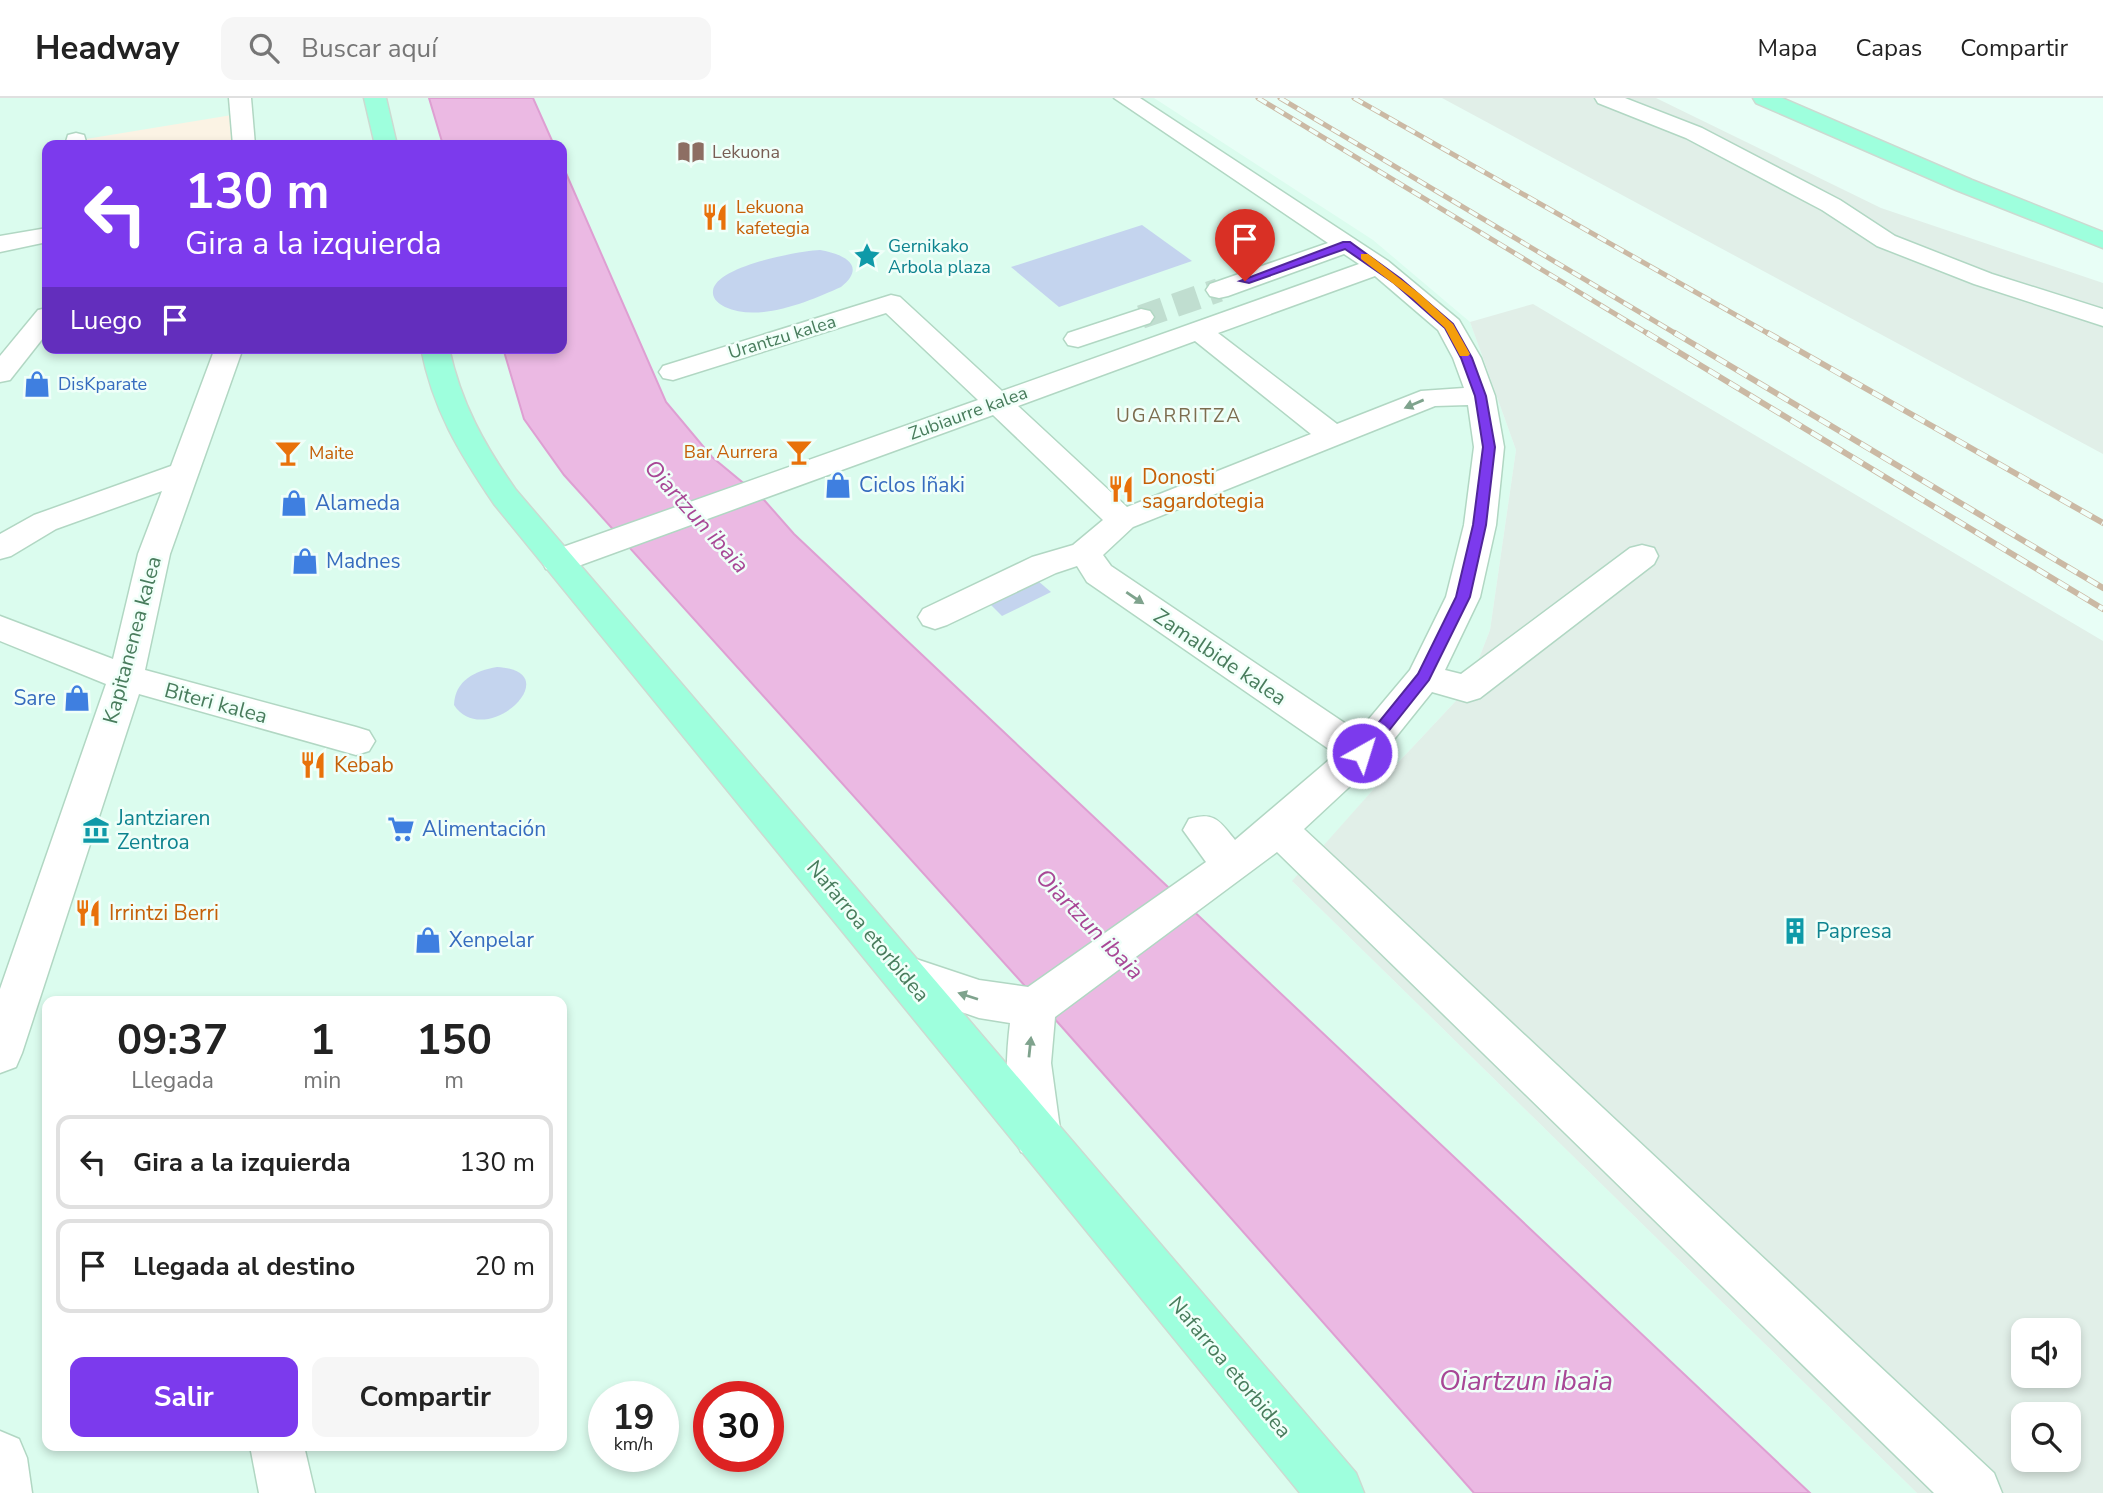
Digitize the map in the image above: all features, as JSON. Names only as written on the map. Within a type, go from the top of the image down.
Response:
[{"type":"main road","points":[[375,98],[385,140]]},
{"type":"main road","points":[[1764,98],[2103,242]]},
{"type":"main road","name":"Nafarroa etorbidea","points":[[436,354],[445,391],[469,442],[505,497],[1336,1493]]},
{"type":"street","points":[[240,98],[244,140]]},
{"type":"street","points":[[904,974],[979,999],[1034,1007],[1213,881],[1278,829],[1362,753],[1424,677],[1463,597],[1480,525],[1489,447],[1480,396],[1467,358],[1449,326],[1378,266],[1125,98]]},
{"type":"street","points":[[1606,98],[1693,133],[1831,205],[1886,240],[1983,279],[2103,318]]},
{"type":"street","points":[[0,244],[42,236]]},
{"type":"street","points":[[1219,290],[1346,245]]},
{"type":"street","name":"Zubiaurre kalea","points":[[558,561],[1378,266]]},
{"type":"street","name":"Urantzu kalea","points":[[673,372],[891,303],[997,403]]},
{"type":"street","points":[[1078,339],[1140,317]]},
{"type":"street","points":[[0,374],[42,329]]},
{"type":"street","points":[[1199,331],[1314,423],[1335,436]]},
{"type":"street","name":"Kapitanenea kalea","points":[[0,1053],[126,678],[153,554],[227,354]]},
{"type":"street","points":[[934,617],[1044,565],[1086,553],[1122,520],[1431,397],[1480,396]]},
{"type":"street","points":[[997,403],[1122,520]]},
{"type":"street","points":[[0,548],[45,522],[183,472]]},
{"type":"street","name":"Zamalbide kalea","points":[[1086,553],[1099,574],[1362,753]]},
{"type":"street","points":[[1424,677],[1467,689],[1642,556]]},
{"type":"street","name":"Biteri kalea","points":[[0,628],[126,678],[356,741]]},
{"type":"street","points":[[1278,829],[1974,1493]]},
{"type":"street","points":[[1203,830],[1213,881]]},
{"type":"street","points":[[1034,1007],[1028,1063],[1038,1136]]},
{"type":"street","points":[[278,1451],[288,1493]]},
{"type":"street","points":[[0,1458],[4,1493]]},
{"type":"shaded area","points":[[0,98],[1154,98],[1373,240],[1470,322],[1516,450],[1490,630],[1467,689],[1379,783],[1293,882],[1917,1493],[0,1493]]},
{"type":"shaded area","points":[[1442,98],[1656,98],[1881,208],[2103,283],[2103,454]]},
{"type":"shaded area","points":[[232,115],[234,140],[86,139]]},
{"type":"shaded area","points":[[1142,225],[1192,261],[1059,307],[1011,267]]},
{"type":"shaded area","points":[[820,250],[837,254],[852,267],[849,279],[841,287],[784,308],[753,313],[725,307],[718,303],[714,296],[717,282],[742,267],[795,253]]},
{"type":"shaded area","name":"Papresa","points":[[1533,304],[2103,641],[2103,1493],[1917,1493],[1292,881],[1467,689],[1490,630],[1516,450],[1470,322]]},
{"type":"shaded area","points":[[1038,581],[1051,592],[1002,616],[990,604]]},
{"type":"shaded area","points":[[497,667],[518,672],[526,681],[524,693],[515,705],[501,715],[484,719],[468,717],[454,705],[458,689],[474,674]]},
{"type":"water","points":[[429,98],[533,98],[552,140],[442,140]]},
{"type":"water","name":"Oiartzun ibaia","points":[[567,175],[666,402],[712,457],[765,501],[794,534],[1810,1493],[1474,1493],[1061,1026],[564,475],[524,419],[505,354],[567,354]]},
{"type":"tunnel","points":[[1141,317],[1219,290]]},
{"type":"railway","points":[[1258,98],[1650,335]]},
{"type":"railway","points":[[1280,98],[1678,335]]},
{"type":"railway","points":[[1354,98],[1771,335]]},
{"type":"railway","points":[[1647,333],[2103,609]]},
{"type":"railway","points":[[1675,333],[2103,588]]},
{"type":"railway","points":[[1768,333],[2103,523]]},
{"type":"slow traffic","points":[[1364,257],[1416,296],[1449,326],[1464,354]]},
{"type":"place","name":"Lekuona","points":[[691,152]]},
{"type":"place","name":"Lekuona kafetegia","points":[[715,217]]},
{"type":"place","name":"Gernikako Arbola plaza","points":[[867,256]]},
{"type":"place","name":"DisKparate","points":[[37,384]]},
{"type":"place","name":"Bar Aurrera","points":[[799,452]]},
{"type":"place","name":"Maite","points":[[288,453]]},
{"type":"place","name":"Ciclos Iñaki","points":[[838,485]]},
{"type":"place","name":"Donosti sagardotegia","points":[[1121,489]]},
{"type":"place","name":"Alameda","points":[[294,503]]},
{"type":"place","name":"Madnes","points":[[305,561]]},
{"type":"place","name":"Sare","points":[[77,698]]},
{"type":"place","name":"Kebab","points":[[313,765]]},
{"type":"place","name":"Alimentación","points":[[401,829]]},
{"type":"place","name":"Jantziaren Zentroa","points":[[96,830]]},
{"type":"place","name":"Irrintzi Berri","points":[[88,913]]},
{"type":"place","name":"Papresa","points":[[1795,931]]},
{"type":"place","name":"Xenpelar","points":[[428,940]]},
{"type":"district","name":"UGARRITZA","points":[[1179,415]]},
{"type":"route","points":[[1245,281],[1346,245],[1378,266],[1449,326],[1467,358],[1480,396],[1489,447],[1480,525],[1463,597],[1424,677],[1362,753]]}]
